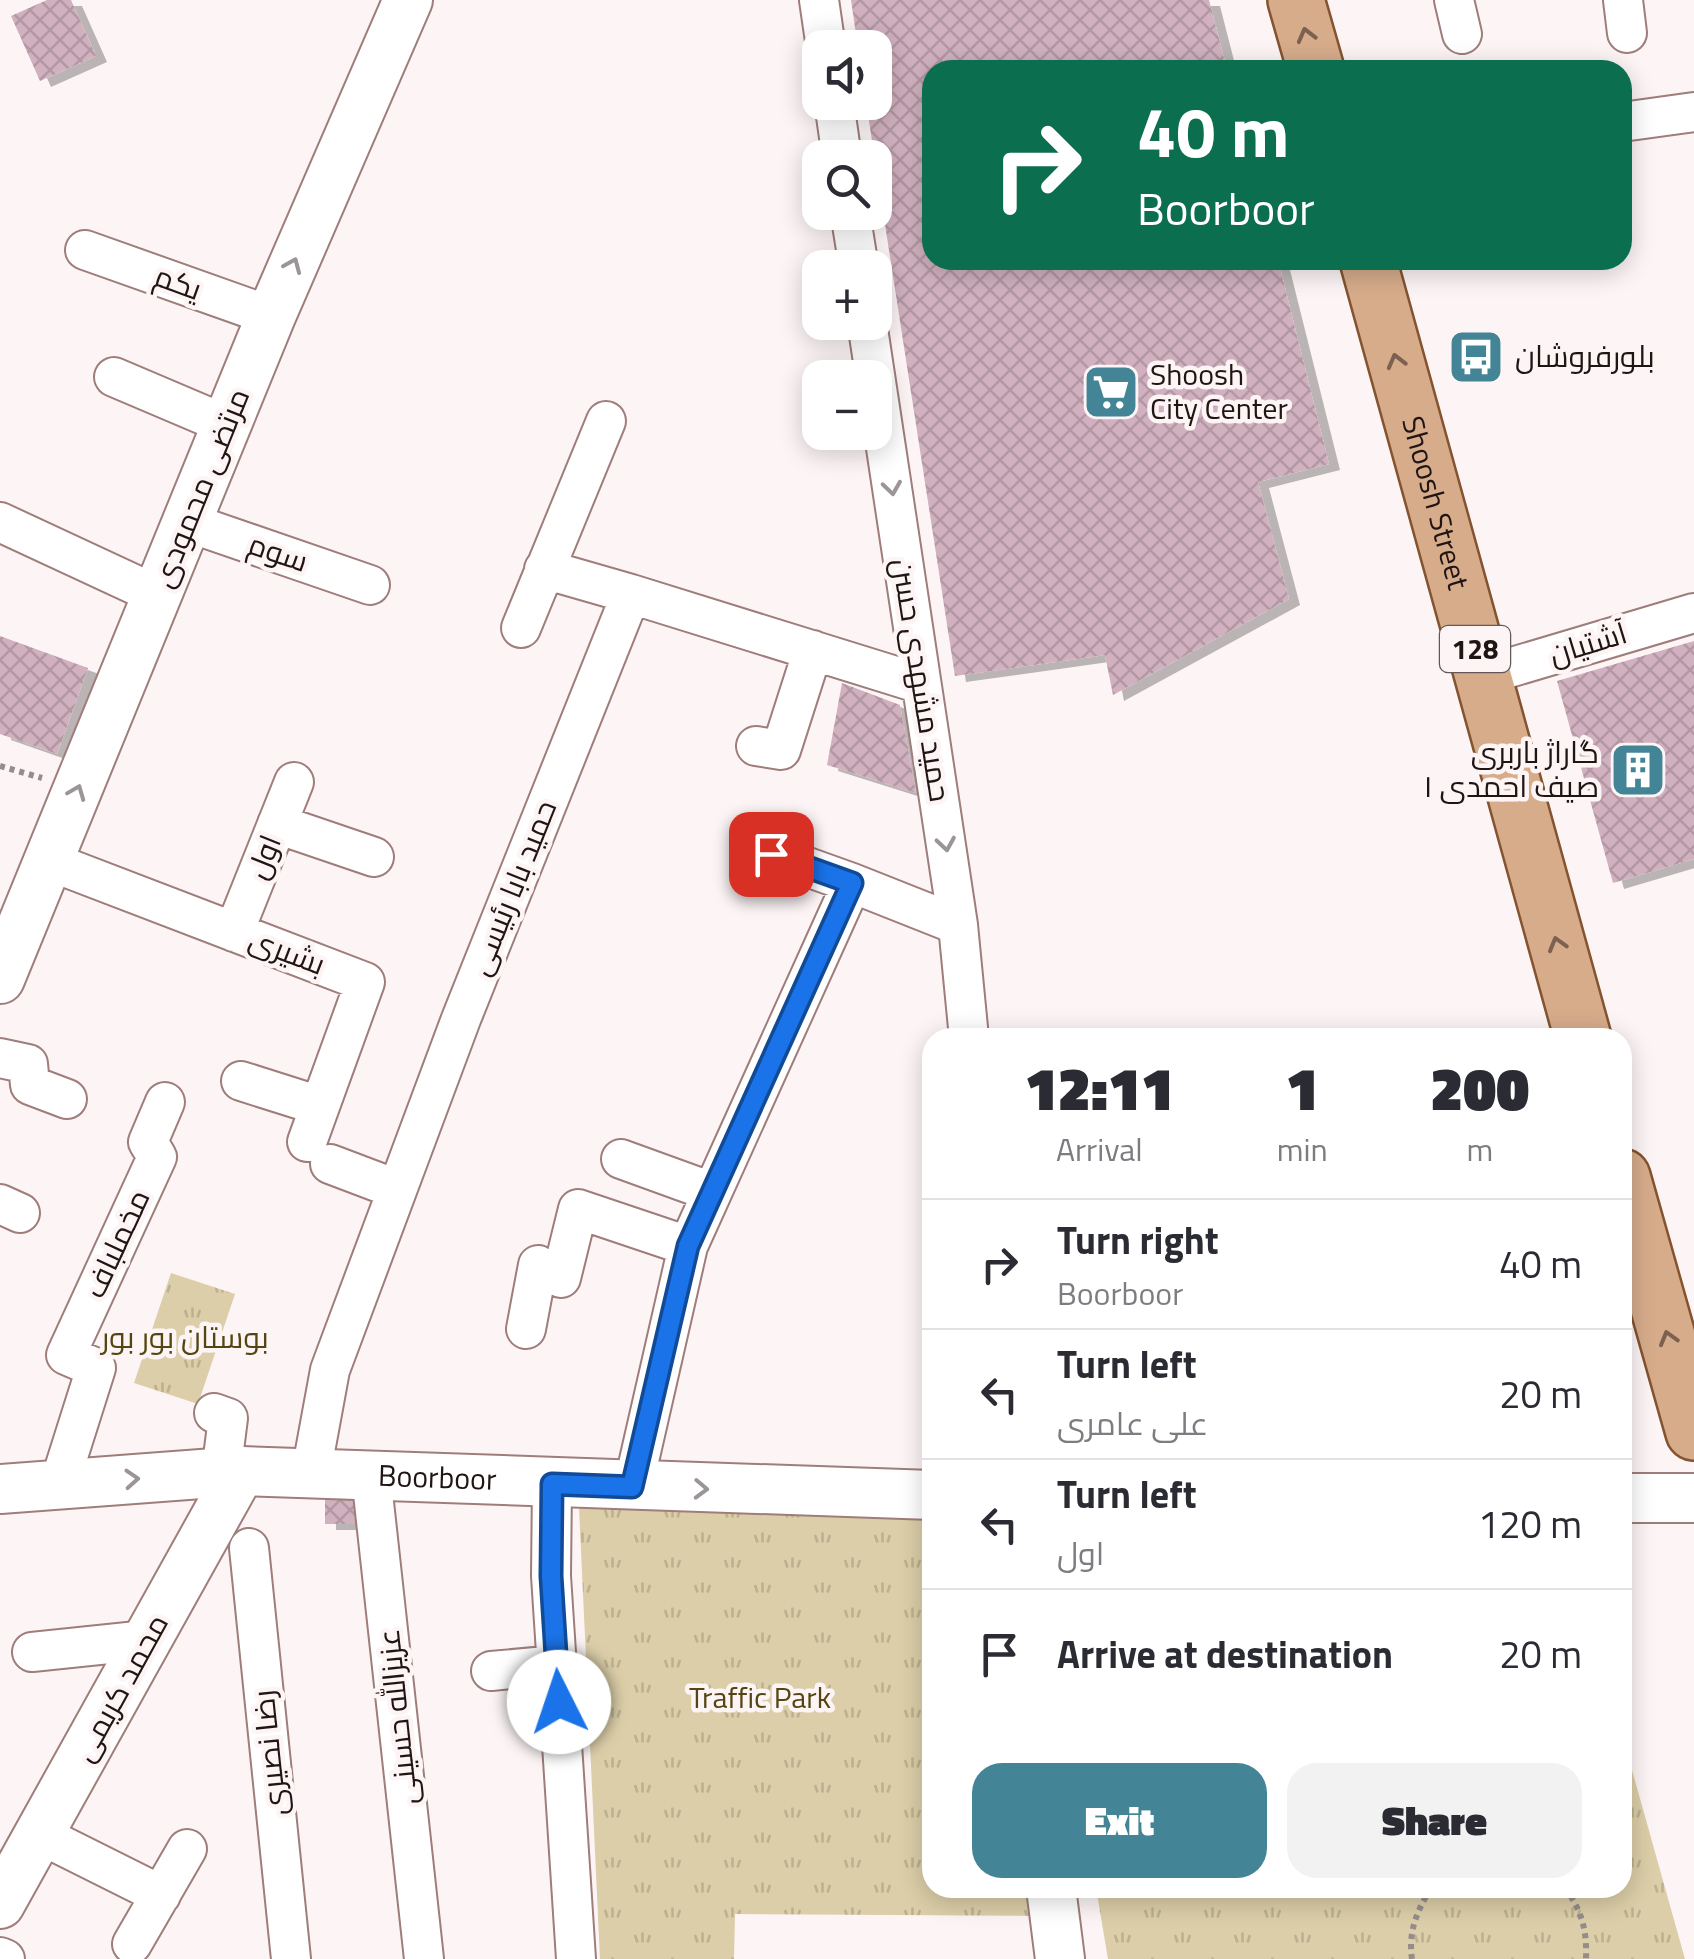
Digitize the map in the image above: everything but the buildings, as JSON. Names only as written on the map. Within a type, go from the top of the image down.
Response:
[{"type":"main road","points":[[1296,0],[1313,60]]},
{"type":"main road","name":"Shoosh Street","points":[[1371,270],[1581,1028]]},
{"type":"main road","points":[[1632,1212],[1694,1432]]},
{"type":"street","name":"مرتضی محمودی","points":[[0,980],[271,316],[408,0]]},
{"type":"street","points":[[819,0],[823,30]]},
{"type":"street","points":[[1632,121],[1694,112]]},
{"type":"street","name":"یکم","points":[[85,250],[271,316]]},
{"type":"street","name":"حمید مشهدی حسن","points":[[870,340],[958,926],[967,1028]]},
{"type":"street","points":[[114,377],[226,425]]},
{"type":"street","points":[[521,628],[606,420]]},
{"type":"street","points":[[0,522],[157,595]]},
{"type":"street","name":"سوم","points":[[187,522],[370,585]]},
{"type":"street","points":[[544,568],[921,684]]},
{"type":"street","name":"حمید بابا رئیسی","points":[[311,1472],[330,1370],[396,1189],[631,594]]},
{"type":"street","name":"آشتیان","points":[[1482,676],[1694,613]]},
{"type":"street","points":[[756,746],[782,750],[813,650]]},
{"type":"street","name":"اول","points":[[234,932],[294,782]]},
{"type":"street","points":[[277,824],[374,857]]},
{"type":"street","points":[[771,854],[958,926]]},
{"type":"street","name":"بشیری","points":[[48,862],[365,982],[320,1106],[318,1153],[396,1189]]},
{"type":"street","points":[[632,1487],[688,1246],[852,883]]},
{"type":"street","points":[[0,1058],[28,1064],[30,1086],[67,1099]]},
{"type":"street","points":[[241,1081],[320,1106]]},
{"type":"street","name":"مخملباف","points":[[59,1485],[96,1368],[66,1355],[157,1157],[148,1142],[164,1102]]},
{"type":"street","points":[[621,1159],[712,1192]]},
{"type":"street","points":[[526,1329],[538,1265],[561,1278],[578,1210],[688,1246]]},
{"type":"street","points":[[214,1413],[228,1418],[231,1472]]},
{"type":"street","name":"Boorboor","points":[[0,1489],[231,1472],[311,1472],[632,1487],[922,1495]]},
{"type":"street","name":"محمد کریمی","points":[[0,1904],[147,1640],[231,1472]]},
{"type":"street","name":"عزیزالله حسینی","points":[[372,1475],[424,1959]]},
{"type":"street","points":[[552,1484],[551,1576],[576,1959]]},
{"type":"street","points":[[1632,1498],[1694,1498]]},
{"type":"street","name":"رضا نصیری","points":[[249,1548],[291,1959]]},
{"type":"street","points":[[32,1652],[147,1640]]},
{"type":"street","points":[[491,1670],[557,1665]]},
{"type":"street","points":[[39,1834],[161,1894]]},
{"type":"street","points":[[132,1944],[187,1849]]},
{"type":"street","points":[[1051,1898],[1060,1959]]},
{"type":"path","points":[[1412,1959],[1410,1943],[1416,1913],[1425,1898]]},
{"type":"path","points":[[1572,1898],[1587,1934],[1586,1959]]},
{"type":"green space","name":"بوستان بور بور","points":[[171,1273],[235,1294],[198,1404],[134,1383]]},
{"type":"green space","name":"Traffic Park","points":[[579,1508],[922,1509],[922,1898],[1038,1898],[1040,1916],[735,1914],[734,1959],[600,1959]]},
{"type":"green space","points":[[1632,1770],[1685,1959],[1108,1959],[1098,1898],[1632,1898]]},
{"type":"place","name":"بلورفروشان","points":[[1476,357]]},
{"type":"place","name":"Shoosh City Center","points":[[1111,392]]},
{"type":"place","name":"گاراژ باربری صیف احمدی ۱","points":[[1638,770]]},
{"type":"route","points":[[559,1702],[551,1576],[552,1484],[632,1487],[688,1246],[852,883],[771,854]]}]
